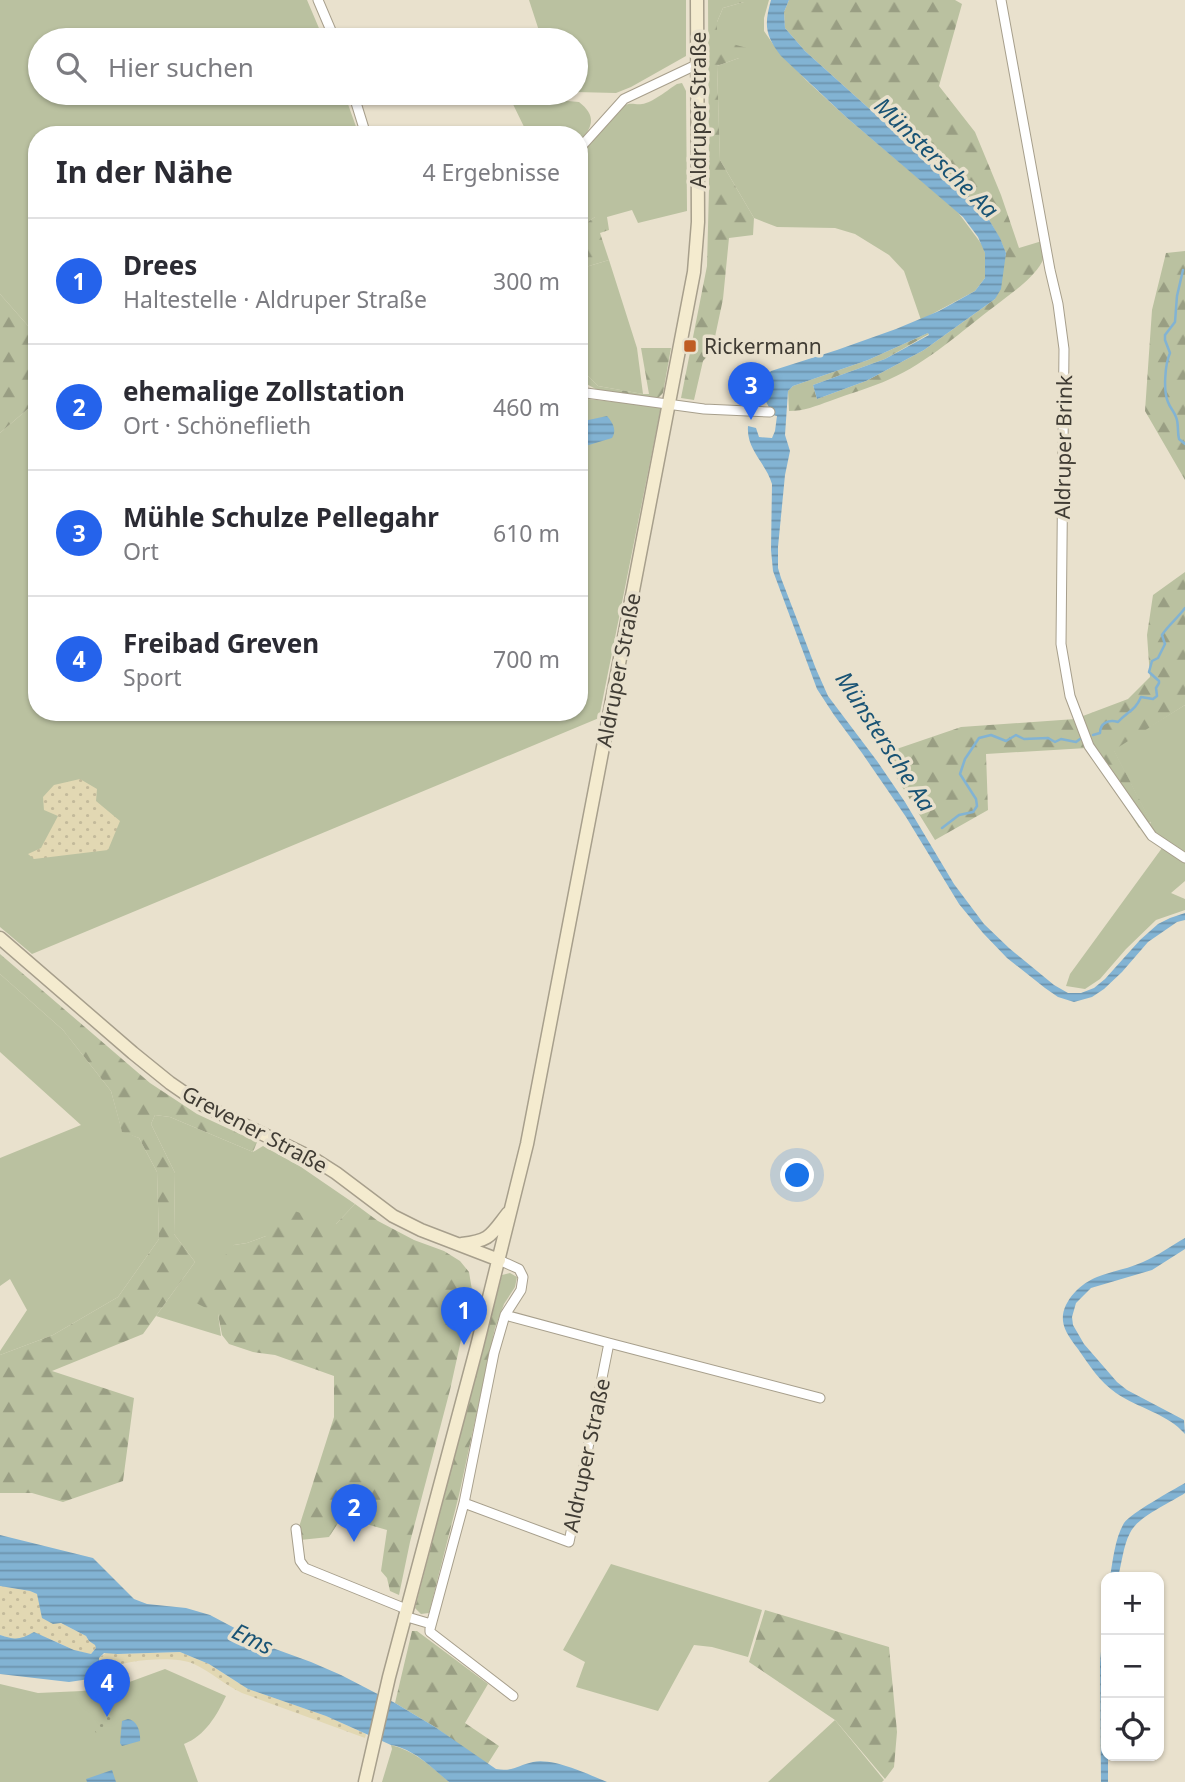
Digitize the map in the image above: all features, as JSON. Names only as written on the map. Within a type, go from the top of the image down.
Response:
[{"type":"main road","name":"Aldruper Straße","points":[[365,1782],[405,1612],[499,1260],[527,1144],[694,272],[697,246],[697,0]]},
{"type":"main road","name":"Grevener Straße","points":[[0,938],[133,1053],[185,1093],[213,1111],[314,1159],[393,1216],[421,1230],[499,1260]]},
{"type":"main road","points":[[458,1244],[482,1241],[490,1237],[512,1208]]},
{"type":"street","points":[[318,0],[330,28]]},
{"type":"street","name":"Aldruper Brink","points":[[1001,0],[1064,349],[1061,644],[1070,696],[1089,746],[1152,836],[1185,858]]},
{"type":"street","points":[[588,139],[624,99],[698,64]]},
{"type":"street","points":[[357,105],[363,126]]},
{"type":"street","points":[[588,391],[704,409],[770,412]]},
{"type":"street","points":[[499,1260],[519,1269],[523,1277],[521,1290],[505,1315],[494,1353],[464,1503],[430,1632],[513,1696]]},
{"type":"street","points":[[505,1315],[820,1398]]},
{"type":"street","name":"Aldruper Straße","points":[[464,1503],[569,1542],[610,1343]]},
{"type":"street","points":[[296,1530],[300,1561],[305,1569],[431,1624]]},
{"type":"green space","points":[[0,0],[307,0],[319,28],[28,28],[28,105],[348,105],[356,126],[28,126],[28,326],[0,294]]},
{"type":"green space","points":[[529,0],[686,0],[686,56],[616,93],[588,92],[588,28],[538,28]]},
{"type":"green space","points":[[708,0],[744,0],[723,8],[717,22],[717,49],[729,43],[747,48],[739,58],[717,66],[720,160],[754,218],[753,235],[729,238],[723,299],[712,351],[703,361],[694,400],[681,398],[707,266]]},
{"type":"green space","points":[[744,0],[769,0],[764,31],[773,44],[806,80],[846,117],[957,211],[983,246],[985,253],[985,278],[975,291],[921,320],[904,271],[889,255],[855,234],[835,228],[777,227],[754,218],[720,160],[717,66],[739,58],[717,49],[717,22],[723,8]]},
{"type":"green space","points":[[789,0],[955,0],[962,4],[939,86],[975,132],[1019,248],[1042,241],[1044,255],[1038,269],[1021,286],[918,364],[875,385],[810,408],[789,411],[788,391],[793,386],[868,360],[929,334],[885,359],[813,385],[817,399],[866,381],[924,350],[995,299],[1006,253],[988,218],[960,186],[913,148],[805,51],[785,28],[784,12]]},
{"type":"green space","points":[[682,83],[686,91],[687,211],[638,223],[632,210],[607,217],[595,217],[588,222],[588,146],[625,105],[646,103]]},
{"type":"green space","points":[[513,105],[583,105],[591,117],[588,129],[588,126],[524,126]]},
{"type":"green space","points":[[595,217],[607,217],[609,230],[600,233],[609,260],[588,266],[588,222]]},
{"type":"green space","points":[[1185,251],[1185,480],[1145,411],[1152,310],[1166,253]]},
{"type":"green space","points":[[609,260],[637,348],[643,394],[598,386],[588,376],[588,266]]},
{"type":"green space","points":[[0,294],[28,326],[28,409],[0,433]]},
{"type":"green space","points":[[641,348],[671,348],[663,393],[657,399],[603,393],[588,385],[588,376],[598,386],[649,394]]},
{"type":"green space","points":[[588,399],[661,407],[599,718],[32,954],[0,927],[0,433],[28,409],[28,721],[588,721]]},
{"type":"green space","points":[[1185,572],[1185,705],[1114,750],[1151,822],[1139,828],[1086,744],[1087,748],[986,754],[988,810],[935,840],[882,754],[961,727],[1075,719],[1128,699],[1150,677],[1147,635],[1153,595]]},
{"type":"green space","points":[[1185,705],[1185,857],[1154,836],[1145,825],[1151,823],[1113,749]]},
{"type":"green space","points":[[1162,848],[1185,863],[1185,881],[1171,893],[1185,899],[1185,910],[1156,920],[1100,979],[1085,989],[1066,986],[1070,974]]},
{"type":"green space","points":[[0,954],[150,1083],[197,1114],[257,1142],[253,1152],[170,1117],[155,1115],[151,1124],[175,1173],[174,1234],[195,1262],[143,1334],[52,1371],[134,1398],[123,1481],[63,1502],[32,1493],[0,1493],[0,1355],[53,1335],[118,1297],[159,1239],[157,1172],[139,1138],[122,1132],[111,1091],[63,1030],[0,974]]},
{"type":"green space","points":[[0,974],[63,1030],[111,1091],[122,1131],[139,1138],[157,1172],[159,1239],[118,1297],[53,1335],[0,1355],[27,1310],[10,1279],[0,1286],[0,1158],[81,1125],[0,1052]]},
{"type":"green space","points":[[155,1115],[170,1117],[253,1152],[263,1146],[301,1167],[355,1204],[336,1224],[266,1236],[234,1245],[218,1314],[221,1336],[156,1316],[195,1262],[174,1234],[175,1173],[151,1124]]},
{"type":"green space","points":[[355,1204],[378,1221],[460,1261],[469,1272],[472,1290],[399,1595],[390,1591],[387,1578],[381,1571],[387,1530],[342,1517],[329,1537],[300,1540],[299,1527],[334,1417],[334,1376],[275,1355],[253,1352],[229,1344],[222,1335],[218,1314],[188,1299],[234,1245],[266,1236],[271,1224],[291,1210],[336,1224]]},
{"type":"green space","points":[[510,1273],[517,1277],[515,1287],[504,1304],[495,1328],[459,1495],[429,1613],[421,1614],[415,1608],[502,1275]]},
{"type":"green space","points":[[611,1564],[762,1610],[748,1657],[694,1645],[658,1711],[576,1687],[585,1662],[563,1650]]},
{"type":"green space","points":[[765,1610],[889,1647],[897,1732],[894,1767],[885,1779],[835,1720],[749,1662]]},
{"type":"green space","points":[[412,1631],[417,1631],[488,1684],[465,1723],[499,1746],[487,1765],[435,1727],[395,1703]]},
{"type":"green space","points":[[165,1669],[226,1696],[204,1730],[184,1744],[198,1782],[0,1782],[0,1684],[38,1693],[82,1691],[113,1688]]},
{"type":"green space","points":[[107,1716],[113,1719],[104,1737],[95,1732],[97,1720],[104,1722]]},
{"type":"green space","points":[[835,1720],[884,1780],[882,1782],[768,1782]]},
{"type":"green space","points":[[391,1745],[415,1755],[449,1782],[382,1782]]},
{"type":"sand","points":[[80,779],[97,789],[96,801],[120,821],[108,850],[34,859],[28,854],[41,848],[58,816],[44,810],[43,797],[54,785]]},
{"type":"sand","points":[[0,1586],[37,1594],[61,1623],[86,1636],[96,1648],[89,1654],[52,1640],[13,1639],[0,1635]]},
{"type":"sand","points":[[107,1652],[180,1652],[209,1664],[248,1689],[326,1716],[366,1734],[365,1738],[242,1693],[200,1667],[185,1661],[150,1660],[106,1669],[99,1662],[99,1658]]},
{"type":"water","points":[[771,0],[789,0],[784,12],[785,28],[805,51],[913,148],[960,186],[988,218],[1006,253],[1001,289],[995,299],[924,350],[866,381],[817,399],[813,385],[885,359],[929,335],[928,333],[868,360],[793,386],[788,391],[785,435],[790,451],[778,547],[781,578],[828,696],[905,802],[954,884],[984,924],[1009,948],[1054,985],[1068,993],[1081,993],[1094,988],[1105,979],[1158,924],[1185,913],[1185,920],[1177,922],[1148,942],[1122,972],[1092,997],[1074,1002],[1058,997],[1045,988],[1007,958],[959,904],[906,817],[817,689],[773,571],[772,484],[748,435],[748,426],[756,428],[759,437],[772,438],[775,431],[777,416],[773,415],[760,386],[764,378],[771,371],[896,329],[939,311],[975,291],[985,278],[985,253],[978,237],[963,217],[846,117],[781,56],[767,30]]},
{"type":"water","points":[[607,416],[614,427],[612,438],[588,445],[588,420]]},
{"type":"water","points":[[1185,1238],[1185,1249],[1152,1270],[1091,1288],[1076,1303],[1072,1317],[1073,1325],[1084,1344],[1117,1382],[1184,1420],[1185,1434],[1170,1421],[1116,1393],[1105,1384],[1071,1339],[1065,1328],[1063,1314],[1073,1294],[1085,1284],[1097,1277],[1143,1262]]},
{"type":"water","points":[[1185,1483],[1185,1493],[1139,1521],[1134,1527],[1126,1543],[1119,1572],[1111,1572],[1116,1542],[1124,1523],[1143,1508]]},
{"type":"water","points":[[0,1535],[93,1558],[134,1599],[147,1604],[186,1608],[210,1615],[244,1633],[253,1643],[341,1675],[435,1727],[496,1769],[511,1769],[533,1762],[551,1762],[607,1782],[449,1782],[407,1750],[326,1716],[248,1689],[209,1664],[180,1652],[104,1653],[99,1658],[99,1662],[106,1669],[103,1677],[69,1682],[0,1674],[0,1635],[17,1638],[34,1632],[74,1650],[91,1654],[96,1648],[86,1636],[61,1623],[53,1624],[42,1618],[37,1594],[0,1586]]},
{"type":"water","points":[[1101,1651],[1101,1761],[1108,1761],[1108,1782],[1101,1782],[1100,1663]]},
{"type":"water","points":[[128,1719],[138,1727],[140,1741],[122,1746],[122,1721]]},
{"type":"water","points":[[112,1770],[116,1782],[87,1782],[86,1779]]},
{"type":"waterway","points":[[1183,270],[1175,322],[1165,335],[1170,353],[1165,385],[1166,397],[1177,420],[1179,439],[1185,444]]},
{"type":"waterway","points":[[1093,735],[1100,733],[1106,723],[1118,722],[1134,708],[1141,697],[1153,699],[1157,696],[1159,681],[1149,672],[1152,661],[1158,658],[1165,644],[1162,635],[1185,608]]},
{"type":"waterway","points":[[942,828],[959,815],[973,812],[977,806],[976,799],[960,774],[965,759],[979,738],[991,735],[1006,741],[1016,735],[1024,739],[1048,738],[1055,742],[1061,739],[1076,742],[1080,739]]},
{"type":"place","name":"Rickermann","points":[[690,346]]},
{"type":"place","name":"Mühle Schulze Pellegahr","points":[[751,420]]},
{"type":"place","name":"Drees","points":[[464,1345]]},
{"type":"place","name":"ehemalige Zollstation","points":[[354,1542]]},
{"type":"place","name":"Freibad Greven","points":[[107,1717]]},
{"type":"water label","name":"Münstersche Aa","points":[[937,157]]},
{"type":"water label","name":"Münstersche Aa","points":[[886,741]]},
{"type":"water label","name":"Ems","points":[[253,1638]]}]
